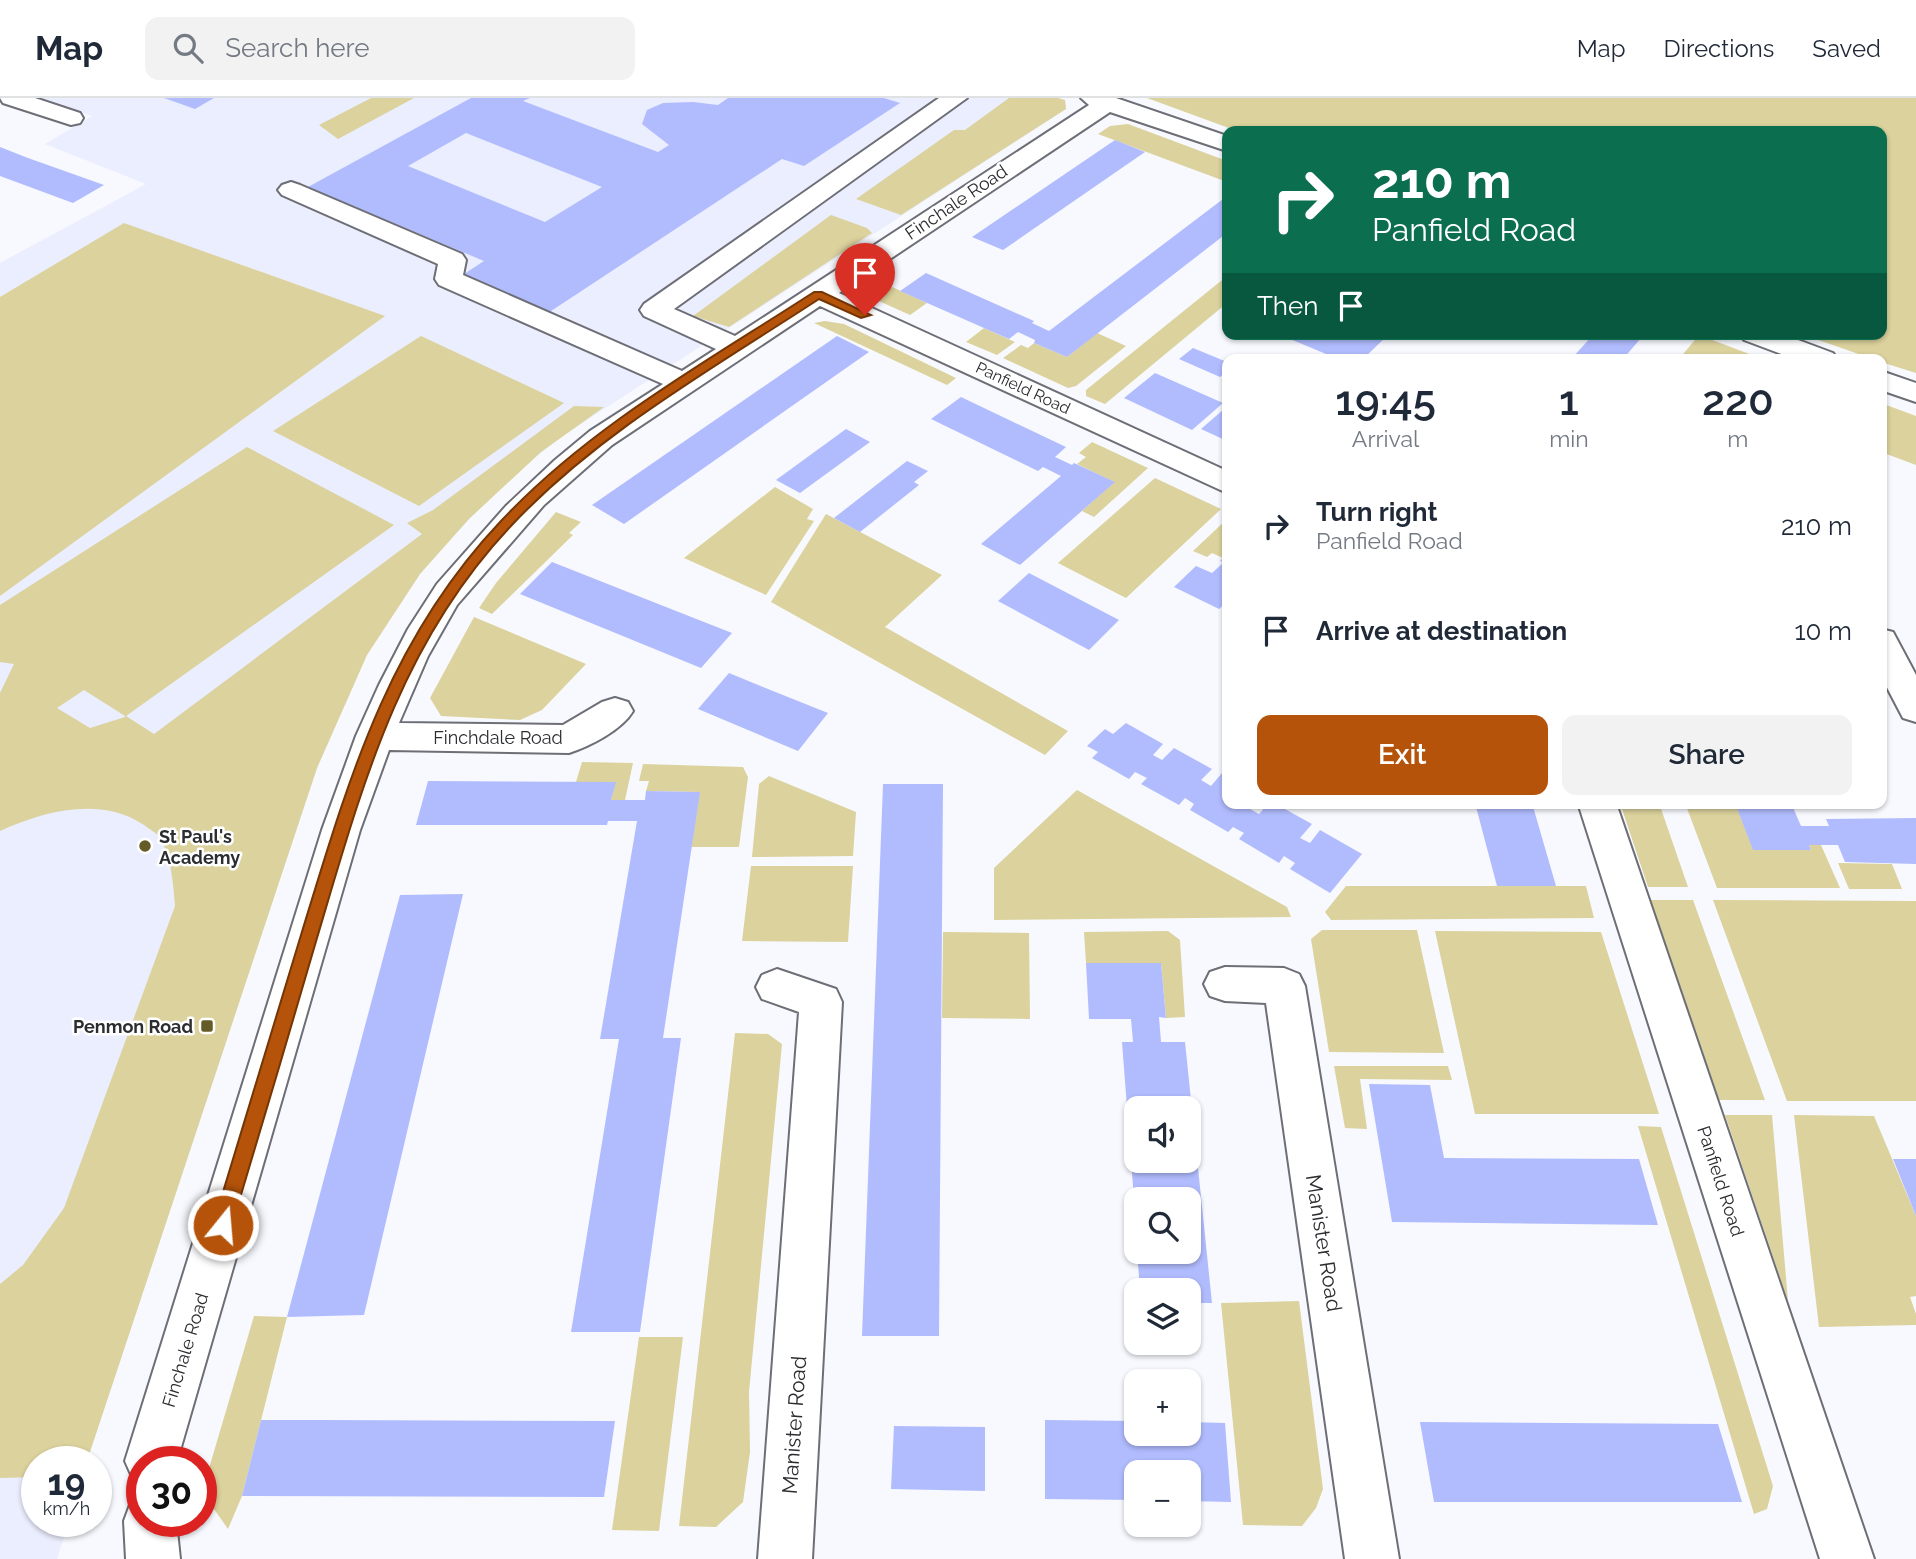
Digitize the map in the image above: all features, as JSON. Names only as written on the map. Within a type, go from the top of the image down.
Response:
[{"type":"street","points":[[12,98],[71,118]]},
{"type":"street","points":[[736,347],[654,310],[955,98]]},
{"type":"street","points":[[1099,101],[1222,142]]},
{"type":"street","name":"Finchale Road","points":[[156,1446],[341,830],[374,736],[405,666],[443,599],[505,525],[569,463],[631,416],[818,294],[1099,101]]},
{"type":"street","points":[[291,190],[452,260],[449,279],[683,382]]},
{"type":"street","name":"Panfield Road","points":[[818,294],[1222,481]]},
{"type":"street","points":[[1769,340],[1803,354]]},
{"type":"street","points":[[1887,382],[1916,393]]},
{"type":"street","points":[[1887,653],[1916,709]]},
{"type":"street","name":"Finchdale Road","points":[[374,736],[569,739],[615,711]]},
{"type":"street","name":"Panfield Road","points":[[1599,809],[1847,1559]]},
{"type":"street","name":"Manister Road","points":[[1225,984],[1284,986],[1372,1559]]},
{"type":"street","name":"Manister Road","points":[[777,988],[821,1002],[785,1559]]},
{"type":"street","points":[[151,1537],[153,1559]]},
{"type":"shaded area","name":"St Paul's Academy","points":[[39,98],[1058,98],[1065,100],[1066,109],[561,437],[516,473],[469,519],[420,574],[367,655],[317,768],[92,1446],[21,1446],[21,1537],[64,1537],[57,1559],[0,1559],[0,263],[146,184],[45,144],[92,116]]},
{"type":"shaded area","points":[[371,98],[414,98],[338,139],[319,125]]},
{"type":"shaded area","points":[[1009,98],[1058,98],[1065,100],[1066,109],[901,215],[856,199],[954,130],[965,130]]},
{"type":"shaded area","points":[[1147,98],[1916,98],[1916,373],[1887,364],[1887,354],[1859,354],[1818,340],[1887,340],[1887,126],[1223,126]]},
{"type":"shaded area","points":[[1128,124],[1222,159],[1222,180],[1098,134],[1110,126]]},
{"type":"shaded area","points":[[831,215],[867,228],[872,233],[729,327],[693,316]]},
{"type":"shaded area","points":[[124,223],[385,316],[0,596],[0,297]]},
{"type":"shaded area","points":[[877,280],[927,303],[910,315],[870,297],[867,293],[869,287]]},
{"type":"shaded area","points":[[1222,280],[1222,307],[1105,404],[1086,396],[1086,390]]},
{"type":"shaded area","points":[[825,321],[844,324],[956,378],[947,385],[814,323]]},
{"type":"shaded area","points":[[984,328],[1015,342],[997,355],[966,342]]},
{"type":"shaded area","points":[[1097,333],[1126,346],[1076,386],[1068,388],[1003,358],[1021,345],[1028,348],[1034,343],[1067,357]]},
{"type":"shaded area","points":[[421,336],[564,403],[419,506],[273,431]]},
{"type":"shaded area","points":[[1695,340],[1712,340],[1749,354],[1683,354]]},
{"type":"shaded area","points":[[1887,405],[1916,416],[1916,465],[1887,454]]},
{"type":"shaded area","points":[[574,406],[604,407],[541,452],[469,519],[420,574],[367,655],[317,768],[92,1446],[21,1446],[21,1477],[0,1478],[0,1284],[23,1265],[64,1208],[175,906],[173,880],[160,838],[127,816],[110,811],[72,810],[35,818],[0,831],[0,693],[14,664],[0,662],[0,605],[247,447],[394,525],[126,716],[154,734],[422,534],[407,523],[433,510]],"holes":[[[84,690],[125,717],[90,728],[57,708]]]},
{"type":"shaded area","points":[[1092,442],[1148,468],[1094,517],[1082,511],[1114,482],[1077,464],[1086,457],[1079,453]]},
{"type":"shaded area","points":[[1155,478],[1221,509],[1126,598],[1058,563]]},
{"type":"shaded area","points":[[775,487],[813,509],[807,519],[814,521],[766,595],[684,558]]},
{"type":"shaded area","points":[[556,512],[581,522],[569,533],[573,535],[492,614],[479,608],[496,583]]},
{"type":"shaded area","points":[[826,514],[942,575],[885,627],[1068,731],[1045,755],[771,602]]},
{"type":"shaded area","points":[[1222,524],[1222,558],[1212,553],[1207,557],[1193,551]]},
{"type":"shaded area","points":[[474,617],[586,664],[542,710],[520,720],[441,716],[430,698]]},
{"type":"shaded area","points":[[582,762],[633,763],[625,800],[611,800],[615,782],[576,782]]},
{"type":"shaded area","points":[[643,764],[743,767],[748,777],[739,847],[691,847],[699,792],[646,791],[649,781],[639,781]]},
{"type":"shaded area","points":[[769,776],[856,812],[853,856],[752,857],[759,784]]},
{"type":"shaded area","points":[[1077,790],[1287,907],[1291,917],[994,920],[994,868]]},
{"type":"shaded area","points":[[1622,809],[1661,809],[1688,887],[1648,887]]},
{"type":"shaded area","points":[[1687,809],[1737,809],[1754,850],[1811,850],[1809,845],[1821,845],[1840,888],[1717,888]]},
{"type":"shaded area","points":[[1838,863],[1892,864],[1902,889],[1849,889]]},
{"type":"shaded area","points":[[751,866],[853,866],[848,942],[742,941]]},
{"type":"shaded area","points":[[1346,886],[1586,886],[1594,918],[1331,920],[1325,912]]},
{"type":"shaded area","points":[[1648,900],[1693,900],[1765,1100],[1717,1100]]},
{"type":"shaded area","points":[[1713,900],[1916,901],[1916,1101],[1787,1101]]},
{"type":"shaded area","points":[[1322,930],[1417,930],[1444,1053],[1329,1052],[1311,939]]},
{"type":"shaded area","points":[[1168,931],[1180,940],[1185,1017],[1166,1018],[1161,963],[1086,963],[1084,932]]},
{"type":"shaded area","points":[[1435,931],[1601,932],[1659,1114],[1475,1114]]},
{"type":"shaded area","points":[[943,932],[1029,933],[1030,1019],[942,1018]]},
{"type":"shaded area","points":[[735,1033],[768,1034],[782,1044],[749,1392],[750,1452],[743,1502],[716,1527],[679,1526]]},
{"type":"shaded area","points":[[1334,1066],[1448,1066],[1452,1080],[1360,1079],[1367,1129],[1345,1128]]},
{"type":"shaded area","points":[[1725,1115],[1772,1115],[1788,1301]]},
{"type":"shaded area","points":[[1794,1115],[1874,1116],[1916,1216],[1916,1296],[1910,1297],[1916,1314],[1916,1325],[1819,1327]]},
{"type":"shaded area","points":[[1638,1126],[1661,1127],[1773,1486],[1767,1509],[1754,1514]]},
{"type":"shaded area","points":[[1299,1301],[1323,1489],[1316,1508],[1302,1526],[1243,1525],[1221,1303]]},
{"type":"shaded area","points":[[254,1316],[287,1317],[242,1496],[228,1529],[217,1513],[216,1446]]},
{"type":"shaded area","points":[[639,1337],[683,1337],[659,1531],[612,1530]]},
{"type":"building","points":[[164,98],[214,98],[195,109]]},
{"type":"building","points":[[471,98],[530,98],[523,101],[658,152],[669,145],[642,124],[647,110],[663,103],[718,105],[728,98],[884,98],[900,103],[804,166],[782,159],[548,313],[461,276],[484,261],[308,187]],"holes":[[[466,133],[602,187],[545,222],[408,166]]]},
{"type":"building","points":[[1115,140],[1145,152],[1003,250],[972,237]]},
{"type":"building","points":[[0,147],[104,185],[73,203],[0,176]]},
{"type":"building","points":[[1222,200],[1222,237],[1067,357],[1034,343],[1035,340],[1018,332],[1009,339],[900,291],[926,273],[1034,321],[1032,323],[1049,331]]},
{"type":"building","points":[[837,336],[869,352],[624,524],[592,505]]},
{"type":"building","points":[[1292,340],[1383,340],[1368,354],[1326,354]]},
{"type":"building","points":[[1588,340],[1639,340],[1627,354],[1576,354]]},
{"type":"building","points":[[1193,348],[1222,360],[1222,376],[1220,377],[1179,359]]},
{"type":"building","points":[[1155,373],[1222,404],[1192,430],[1124,398]]},
{"type":"building","points":[[961,397],[1066,447],[1055,457],[1115,482],[1020,565],[981,544],[1061,476],[1043,467],[1038,471],[931,419]]},
{"type":"building","points":[[1222,411],[1222,439],[1201,429]]},
{"type":"building","points":[[846,429],[870,442],[800,493],[776,480]]},
{"type":"building","points":[[907,461],[928,471],[914,482],[919,485],[860,532],[834,518]]},
{"type":"building","points":[[552,562],[732,633],[701,668],[520,594]]},
{"type":"building","points":[[1222,564],[1222,606],[1219,609],[1174,587],[1196,566],[1212,573]]},
{"type":"building","points":[[1029,573],[1119,620],[1089,650],[998,601]]},
{"type":"building","points":[[729,673],[828,713],[798,751],[698,709]]},
{"type":"building","points":[[1126,723],[1163,744],[1153,755],[1162,760],[1174,748],[1212,769],[1201,780],[1211,786],[1222,773],[1222,809],[1250,809],[1259,814],[1264,809],[1285,809],[1312,824],[1300,838],[1310,843],[1320,830],[1362,854],[1330,893],[1290,869],[1295,863],[1284,856],[1279,863],[1239,839],[1244,833],[1233,827],[1228,832],[1190,810],[1194,804],[1185,798],[1179,805],[1141,784],[1147,778],[1135,772],[1129,779],[1092,758],[1098,752],[1087,746],[1105,729],[1113,734]]},
{"type":"building","points":[[428,781],[616,782],[611,800],[645,800],[646,791],[700,792],[663,1038],[681,1038],[640,1332],[571,1332],[619,1039],[600,1039],[637,821],[608,821],[607,825],[416,825]]},
{"type":"building","points":[[883,784],[943,784],[939,1336],[862,1336]]},
{"type":"building","points":[[1477,809],[1534,809],[1556,886],[1497,886]]},
{"type":"building","points":[[1737,809],[1794,809],[1801,826],[1829,826],[1826,819],[1916,818],[1916,864],[1845,862],[1838,845],[1809,845],[1811,850],[1753,850]]},
{"type":"building","points":[[463,894],[364,1315],[287,1317],[400,895]]},
{"type":"building","points":[[1086,963],[1161,963],[1166,1018],[1159,1017],[1161,1042],[1185,1042],[1191,1096],[1126,1096],[1122,1042],[1133,1042],[1131,1019],[1089,1019]]},
{"type":"building","points":[[1369,1084],[1430,1085],[1444,1158],[1639,1159],[1658,1225],[1392,1222]]},
{"type":"building","points":[[1893,1159],[1916,1159],[1916,1216]]},
{"type":"building","points":[[1132,1173],[1199,1173],[1200,1187],[1133,1187]]},
{"type":"building","points":[[1201,1197],[1212,1303],[1201,1303],[1201,1278],[1139,1278],[1138,1264],[1201,1264]]},
{"type":"building","points":[[261,1420],[615,1421],[604,1497],[242,1496]]},
{"type":"building","points":[[1045,1420],[1124,1421],[1124,1446],[1201,1446],[1201,1422],[1225,1423],[1231,1502],[1201,1501],[1201,1460],[1124,1460],[1124,1500],[1045,1499]]},
{"type":"building","points":[[1420,1422],[1718,1424],[1742,1502],[1434,1502]]},
{"type":"building","points":[[894,1426],[985,1427],[985,1491],[891,1489]]},
{"type":"place","name":"St Paul's Academy","points":[[145,846]]},
{"type":"place","name":"Penmon Road","points":[[207,1026]]},
{"type":"route","points":[[223,1225],[341,830],[374,736],[405,666],[443,599],[505,525],[537,493],[569,463],[631,416],[818,294],[865,315]]}]
